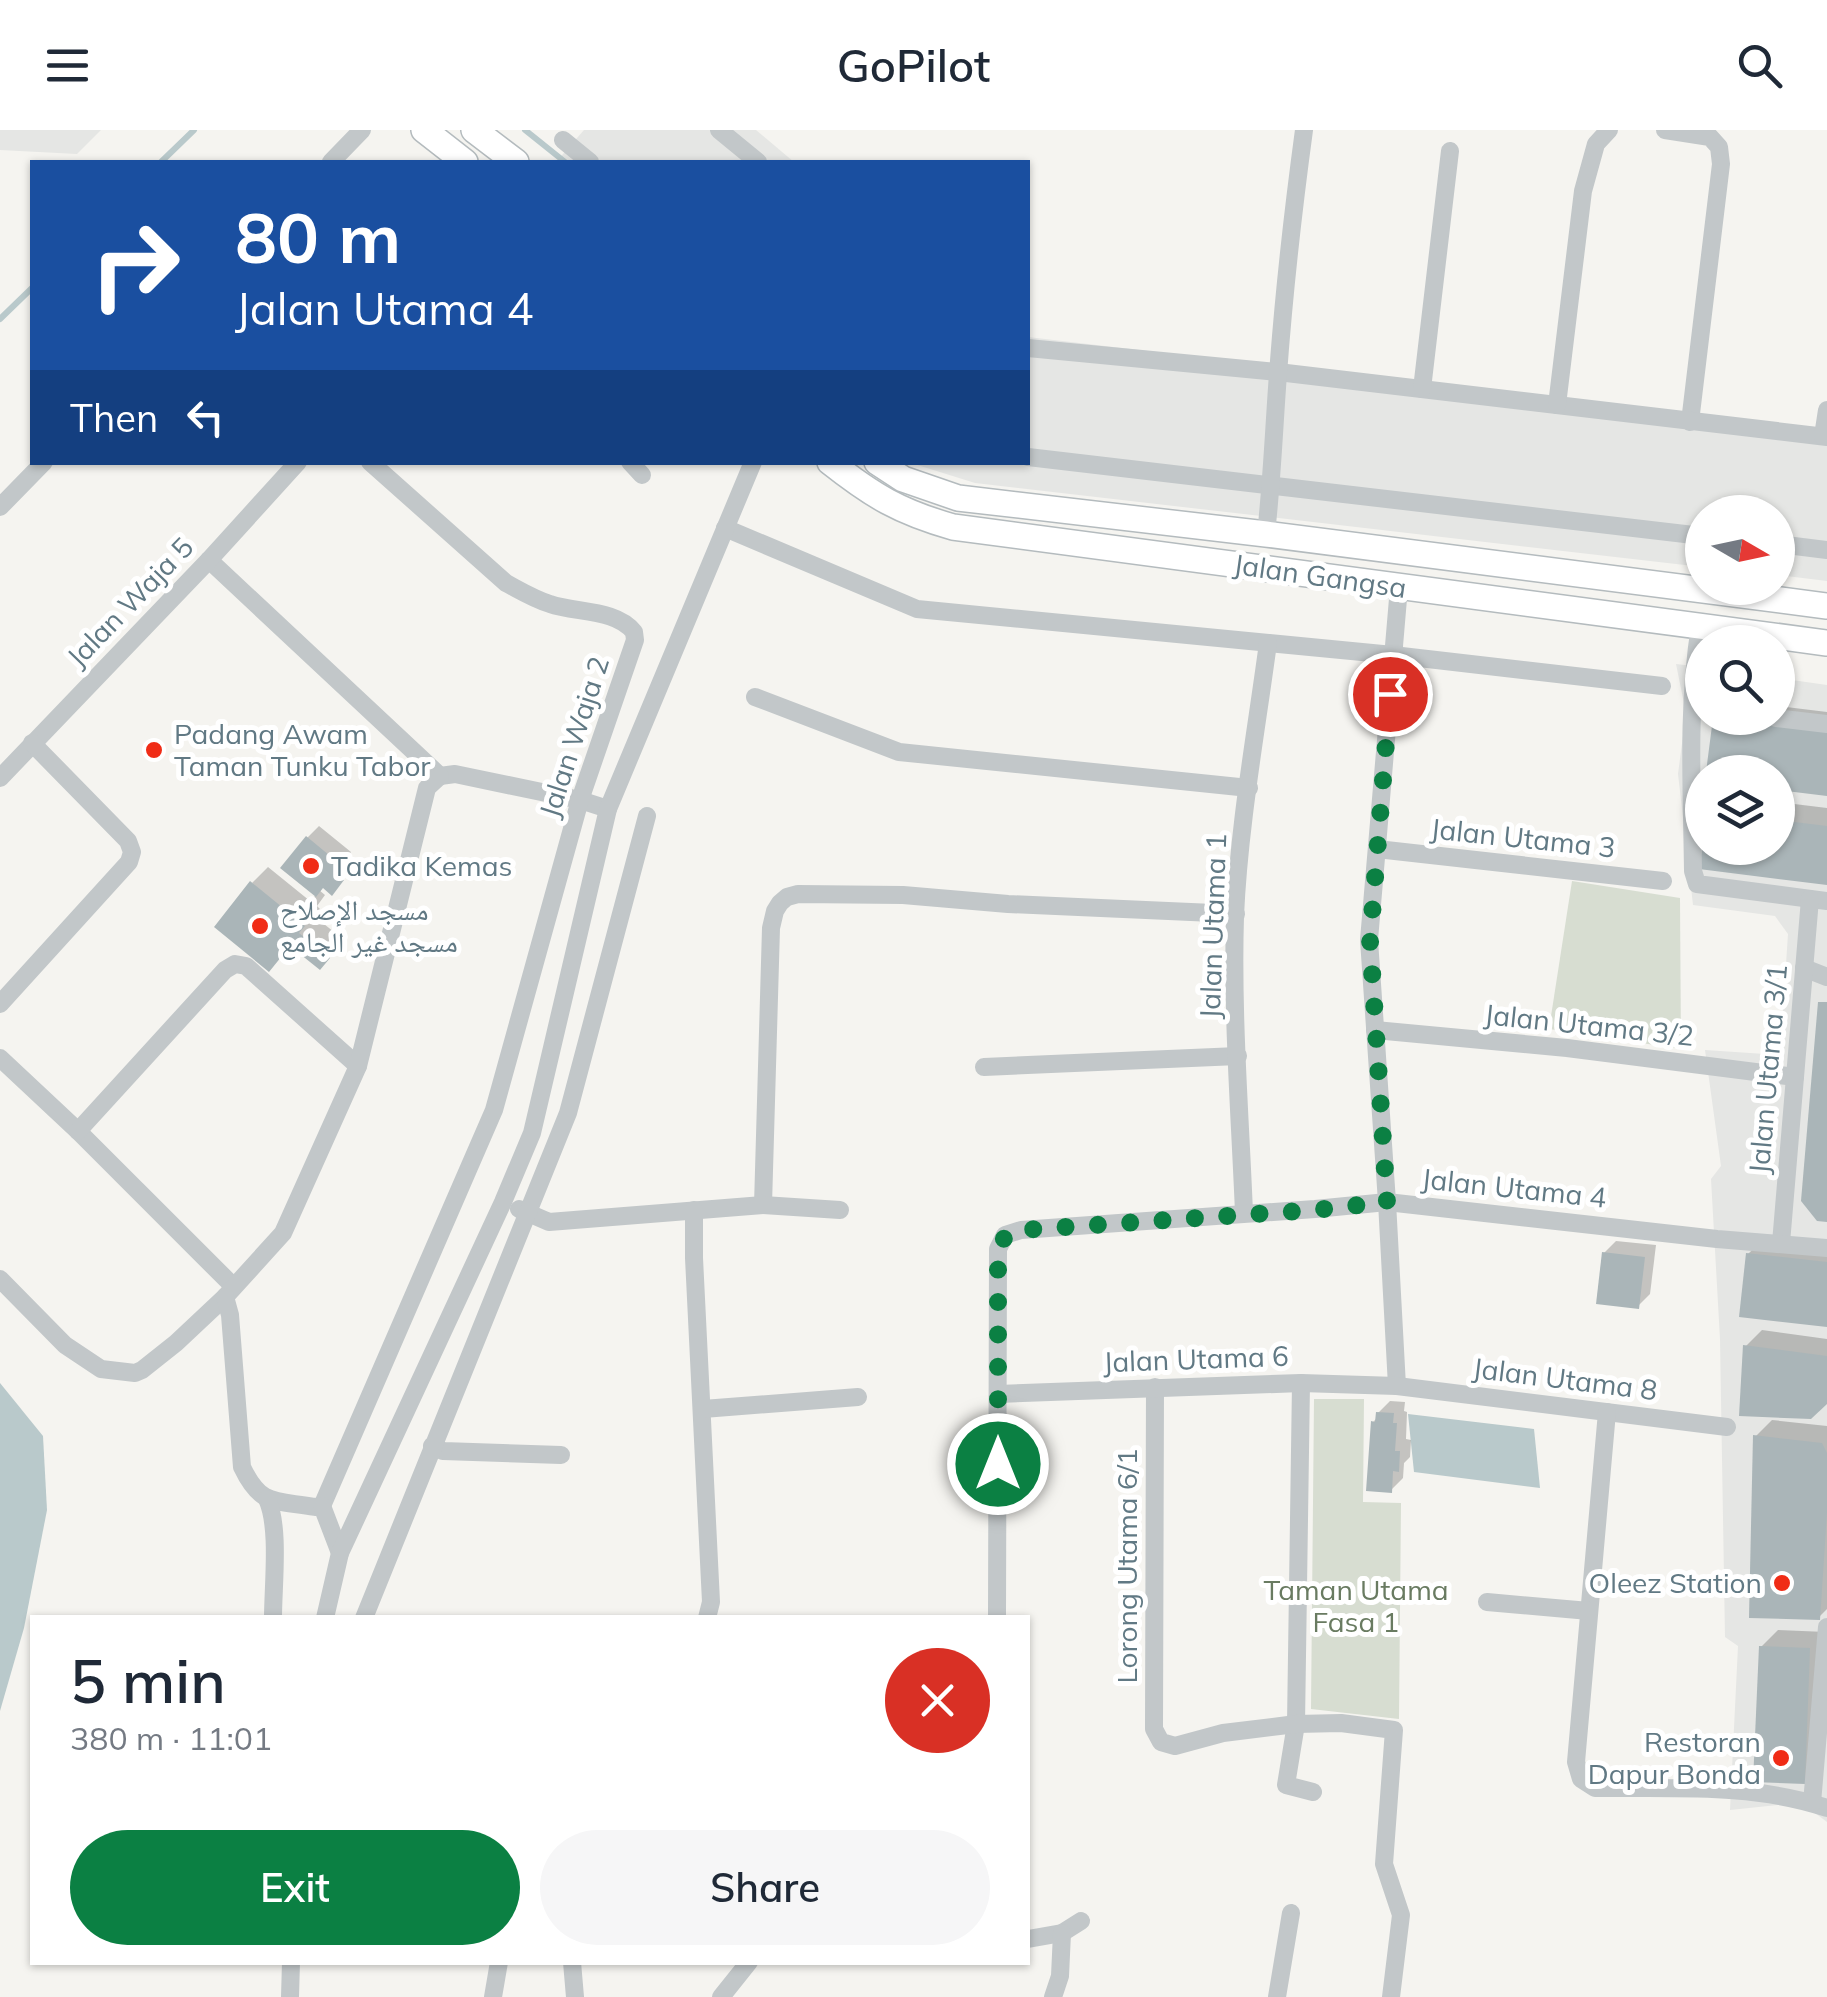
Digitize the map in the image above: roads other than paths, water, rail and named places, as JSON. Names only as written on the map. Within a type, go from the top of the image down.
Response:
[{"type":"main road","points":[[424,130],[462,160]]},
{"type":"main road","points":[[474,130],[513,160]]},
{"type":"main road","name":"Jalan Gangsa","points":[[834,465],[892,506],[953,527],[1692,625]]},
{"type":"main road","name":"Jalan Gangsa","points":[[880,465],[903,480],[958,498],[1827,606]]},
{"type":"main road","name":"Jalan Gangsa","points":[[1795,638],[1827,642]]},
{"type":"street","points":[[333,160],[362,130]]},
{"type":"street","points":[[720,130],[756,160]]},
{"type":"street","points":[[1266,534],[1278,372],[1304,130]]},
{"type":"street","points":[[1557,405],[1583,192],[1596,144],[1608,130]]},
{"type":"street","points":[[1666,130],[1710,137],[1719,147],[1721,164],[1690,422]]},
{"type":"street","points":[[562,140],[587,160]]},
{"type":"street","points":[[1422,390],[1450,151]]},
{"type":"street","points":[[1030,348],[1278,372],[1825,436],[1827,410]]},
{"type":"street","points":[[1030,458],[1685,534]]},
{"type":"street","points":[[0,508],[41,465]]},
{"type":"street","name":"Jalan Waja 5","points":[[0,778],[210,560],[295,465]]},
{"type":"street","name":"Jalan Waja 2","points":[[322,1506],[494,1110],[580,800],[635,640],[634,632],[620,620],[552,605],[506,583],[373,465]]},
{"type":"street","points":[[326,1615],[340,1553],[532,1133],[608,809],[752,465]]},
{"type":"street","points":[[725,528],[917,609],[1393,655],[1662,686]]},
{"type":"street","points":[[1795,546],[1827,550]]},
{"type":"street","points":[[210,560],[440,776]]},
{"type":"street","points":[[1397,1386],[1370,940],[1399,587]]},
{"type":"street","name":"Jalan Utama 1","points":[[1244,1213],[1236,914],[1268,643]]},
{"type":"street","points":[[756,698],[899,752],[1248,788]]},
{"type":"street","points":[[1795,720],[1827,724]]},
{"type":"street","points":[[1696,735],[1693,871],[1697,884],[1818,900]]},
{"type":"street","points":[[0,1004],[129,862],[132,852],[128,842],[32,744]]},
{"type":"street","points":[[0,1279],[65,1344],[101,1369],[135,1373],[142,1370],[229,1291],[283,1233],[358,1066],[427,788],[440,776],[455,774],[608,809]]},
{"type":"street","points":[[365,1615],[568,1113],[647,816]]},
{"type":"street","name":"Jalan Utama 3","points":[[1377,848],[1664,881]]},
{"type":"street","points":[[763,1205],[768,954],[774,911],[787,897],[903,895],[1008,904],[1236,914]]},
{"type":"street","name":"Jalan Utama 3/1","points":[[1781,1243],[1804,968],[1818,900]]},
{"type":"street","points":[[78,1131],[225,970],[235,964],[246,966],[358,1066]]},
{"type":"street","points":[[1804,968],[1827,977]]},
{"type":"street","points":[[564,995],[597,1004]]},
{"type":"street","name":"Jalan Utama 3/2","points":[[1376,1030],[1567,1048],[1795,1077]]},
{"type":"street","points":[[984,1067],[1238,1056]]},
{"type":"street","points":[[0,1058],[78,1131],[229,1291],[242,1467],[252,1488],[267,1499],[322,1506],[340,1553]]},
{"type":"street","points":[[503,1202],[549,1222],[763,1205],[840,1210]]},
{"type":"street","name":"Jalan Utama 4","points":[[998,1394],[998,1249],[1006,1235],[1021,1230],[1387,1202],[1827,1248]]},
{"type":"street","points":[[694,1210],[708,1615]]},
{"type":"street","points":[[1302,1382],[1296,1724],[1286,1785],[1313,1792]]},
{"type":"street","name":"Jalan Utama 6","points":[[998,1394],[1302,1382],[1397,1386]]},
{"type":"street","name":"Jalan Utama 8","points":[[1397,1386],[1727,1427]]},
{"type":"street","name":"Lorong Utama 6/1","points":[[1155,1387],[1154,1729],[1161,1742],[1175,1746],[1224,1733],[1296,1724]]},
{"type":"street","points":[[997,1615],[998,1394]]},
{"type":"street","points":[[703,1409],[858,1397]]},
{"type":"street","points":[[1607,1412],[1576,1762],[1582,1778],[1595,1788],[1739,1790],[1819,1805],[1827,1627]]},
{"type":"street","points":[[432,1446],[443,1451],[560,1455]]},
{"type":"street","points":[[267,1499],[273,1528],[273,1615]]},
{"type":"street","points":[[1487,1602],[1589,1611]]},
{"type":"street","points":[[1296,1724],[1341,1722],[1394,1730],[1384,1864],[1401,1914],[1392,1997]]},
{"type":"street","points":[[1277,1997],[1292,1913]]},
{"type":"street","points":[[1030,1939],[1062,1934],[1082,1921]]},
{"type":"street","points":[[1053,1997],[1060,1976],[1062,1934]]},
{"type":"street","points":[[290,1997],[291,1965]]},
{"type":"street","points":[[493,1997],[499,1965]]},
{"type":"street","points":[[572,1965],[575,1997]]},
{"type":"street","points":[[721,1997],[747,1965]]},
{"type":"waterway","points":[[163,160],[194,130]]},
{"type":"waterway","points":[[525,130],[562,160]]},
{"type":"waterway","points":[[0,319],[30,290]]},
{"type":"place","name":"Padang Awam Taman Tunku Tabor","points":[[154,750]]},
{"type":"place","name":"Tadika Kemas","points":[[311,866]]},
{"type":"place","name":"مسجد الإصلاح مسجد غير الجامع","points":[[260,926]]},
{"type":"place","name":"Oleez Station","points":[[1782,1583]]},
{"type":"place","name":"Restoran Dapur Bonda","points":[[1781,1758]]},
{"type":"park label","name":"Taman Utama Fasa 1","points":[[1356,1606]]}]
